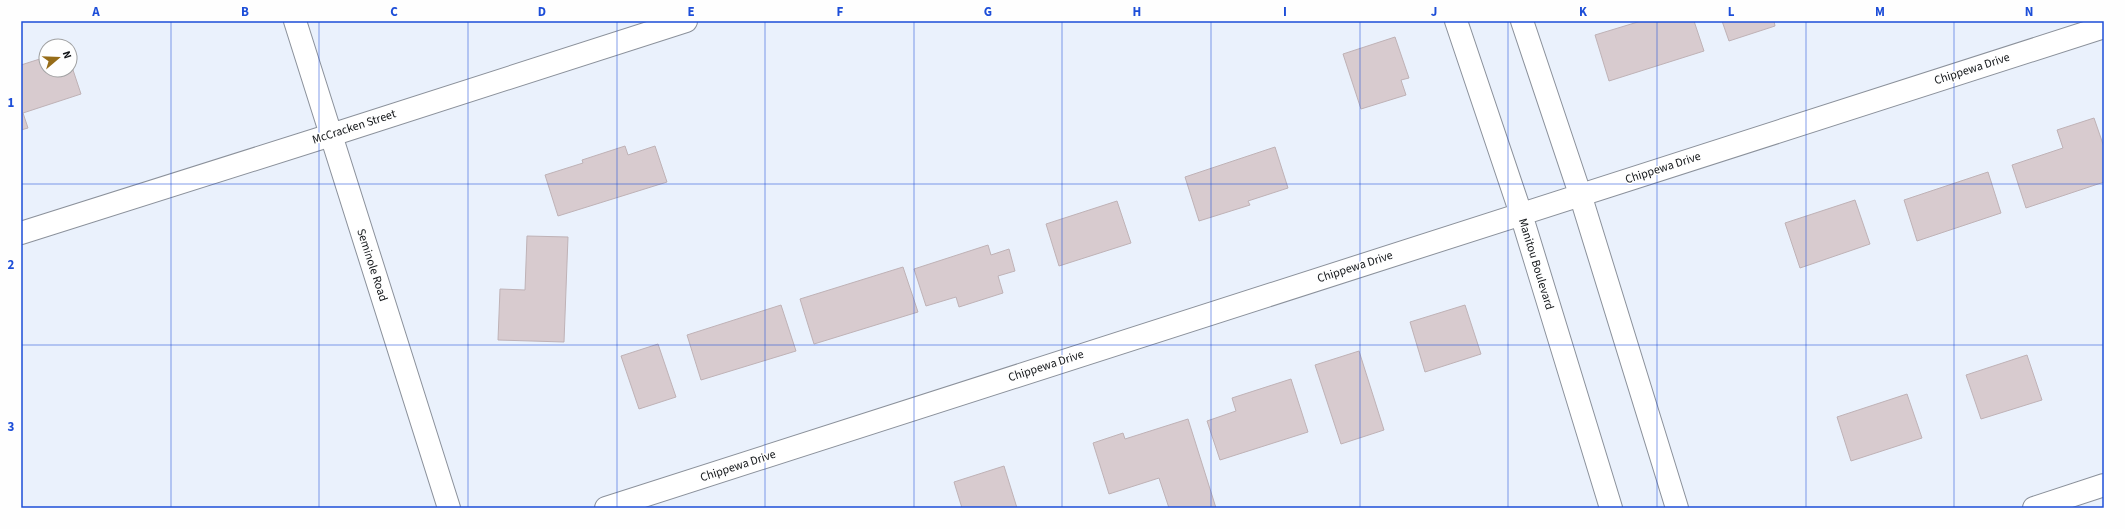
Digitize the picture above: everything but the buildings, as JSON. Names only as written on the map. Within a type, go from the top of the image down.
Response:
[{"type":"street","name":"Seminole Road","points":[[295,21],[449,508]]},
{"type":"street","name":"McCracken Street","points":[[21,233],[686,21]]},
{"type":"street","name":"Manitou Boulevard","points":[[1456,21],[1521,214],[1611,508]]},
{"type":"street","points":[[1522,21],[1580,194],[1677,508]]},
{"type":"street","name":"Chippewa Drive","points":[[606,508],[2104,27]]},
{"type":"street","points":[[2034,508],[2104,485]]}]
